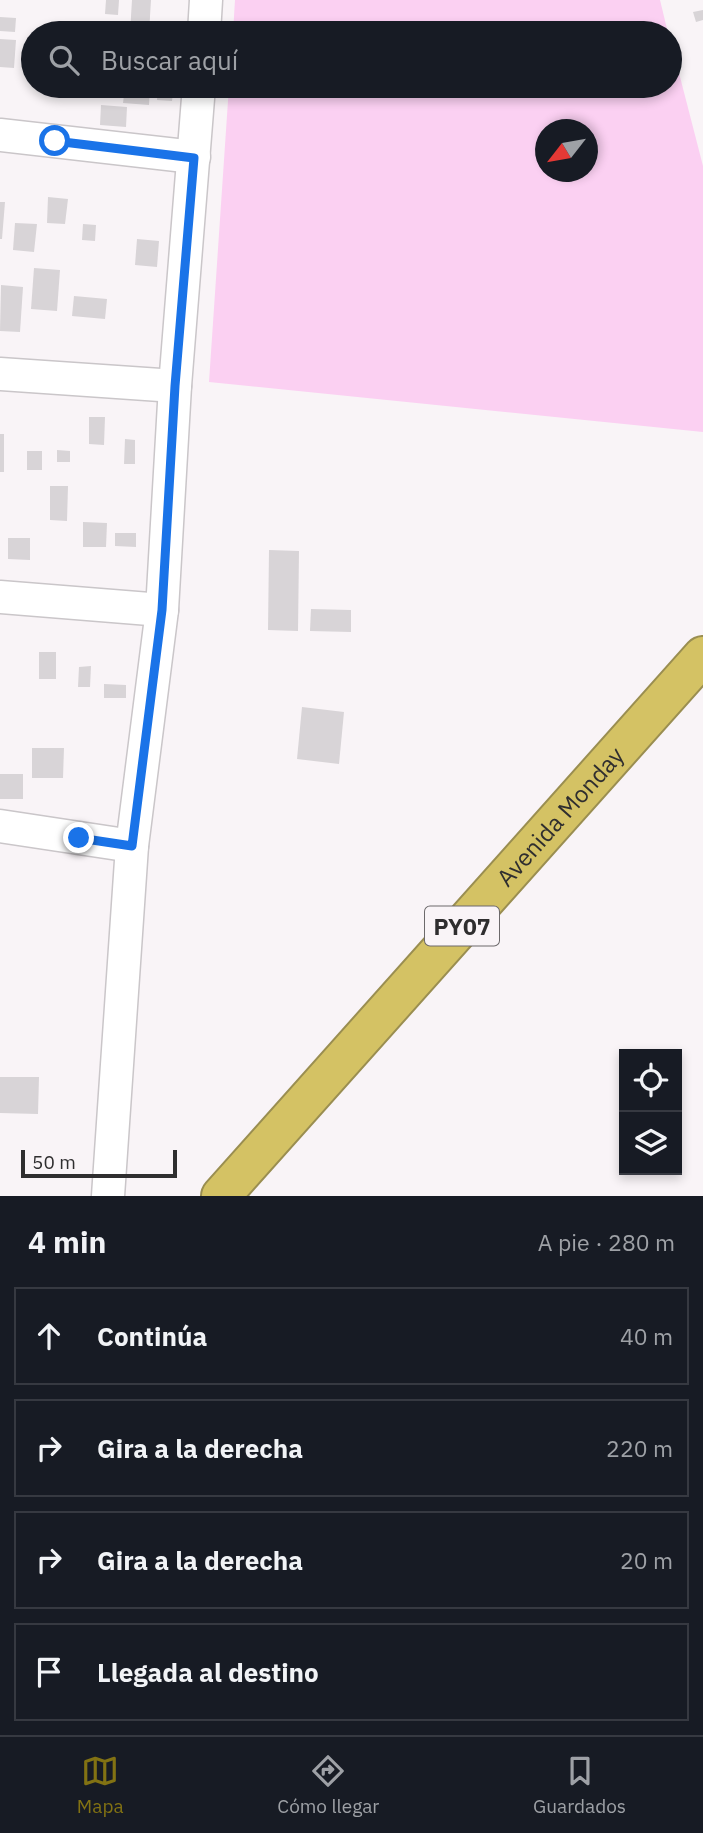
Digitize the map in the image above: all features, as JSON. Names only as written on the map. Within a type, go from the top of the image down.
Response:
[{"type":"highway","name":"Avenida Monday","points":[[222,1196],[703,656]]},
{"type":"street","points":[[205,21],[206,0]]},
{"type":"street","points":[[108,1196],[132,846],[162,610],[175,386],[198,98]]},
{"type":"street","points":[[0,135],[194,158]]},
{"type":"street","points":[[0,374],[175,386]]},
{"type":"street","points":[[0,597],[162,610]]},
{"type":"street","points":[[0,826],[132,846]]},
{"type":"shaded area","points":[[235,0],[660,0],[665,21],[234,21]]},
{"type":"shaded area","points":[[682,85],[703,166],[703,432],[209,382],[228,98],[682,98]]},
{"type":"building","points":[[106,0],[119,0],[118,15],[105,14]]},
{"type":"building","points":[[132,0],[151,0],[150,21],[131,21]]},
{"type":"building","points":[[703,10],[703,20],[696,22],[693,12]]},
{"type":"building","points":[[0,17],[16,18],[15,32],[0,31]]},
{"type":"building","points":[[0,39],[16,40],[14,68],[0,67]]},
{"type":"building","points":[[124,98],[149,98],[149,105],[123,103]]},
{"type":"building","points":[[157,98],[172,98],[172,101]]},
{"type":"building","points":[[101,105],[127,107],[126,127],[100,125]]},
{"type":"building","points":[[48,197],[68,199],[65,224],[47,223]]},
{"type":"building","points":[[0,202],[5,202],[2,239],[0,239]]},
{"type":"building","points":[[15,223],[37,224],[34,252],[13,250]]},
{"type":"building","points":[[83,224],[96,225],[95,241],[82,240]]},
{"type":"building","points":[[137,239],[159,241],[157,267],[135,265]]},
{"type":"building","points":[[34,268],[60,270],[57,311],[31,309]]},
{"type":"building","points":[[1,285],[23,287],[20,332],[0,331]]},
{"type":"building","points":[[74,296],[107,299],[105,319],[72,316]]},
{"type":"building","points":[[89,417],[105,417],[104,445],[89,444]]},
{"type":"building","points":[[0,434],[4,434],[4,472],[0,472]]},
{"type":"building","points":[[125,439],[135,440],[135,464],[124,464]]},
{"type":"building","points":[[57,450],[70,451],[70,462],[57,462]]},
{"type":"building","points":[[27,451],[42,451],[42,470],[27,470]]},
{"type":"building","points":[[50,486],[68,486],[67,521],[50,520]]},
{"type":"building","points":[[83,522],[107,523],[106,547],[83,547]]},
{"type":"building","points":[[115,533],[136,533],[136,547],[115,546]]},
{"type":"building","points":[[8,538],[30,538],[30,560],[8,559]]},
{"type":"building","points":[[269,550],[299,551],[298,631],[268,630]]},
{"type":"building","points":[[311,609],[351,610],[351,632],[310,631]]},
{"type":"building","points":[[39,652],[56,652],[56,679],[39,679]]},
{"type":"building","points":[[91,666],[90,687],[78,687],[79,667]]},
{"type":"building","points":[[104,684],[126,685],[126,698],[104,698]]},
{"type":"building","points":[[302,707],[344,712],[339,764],[297,759]]},
{"type":"building","points":[[32,748],[64,748],[63,778],[32,778]]},
{"type":"building","points":[[0,774],[23,774],[23,799],[0,799]]},
{"type":"building","points":[[0,1077],[39,1077],[38,1114],[0,1113]]},
{"type":"route","points":[[55,141],[194,158],[175,386],[162,610],[132,846],[79,838]]}]
